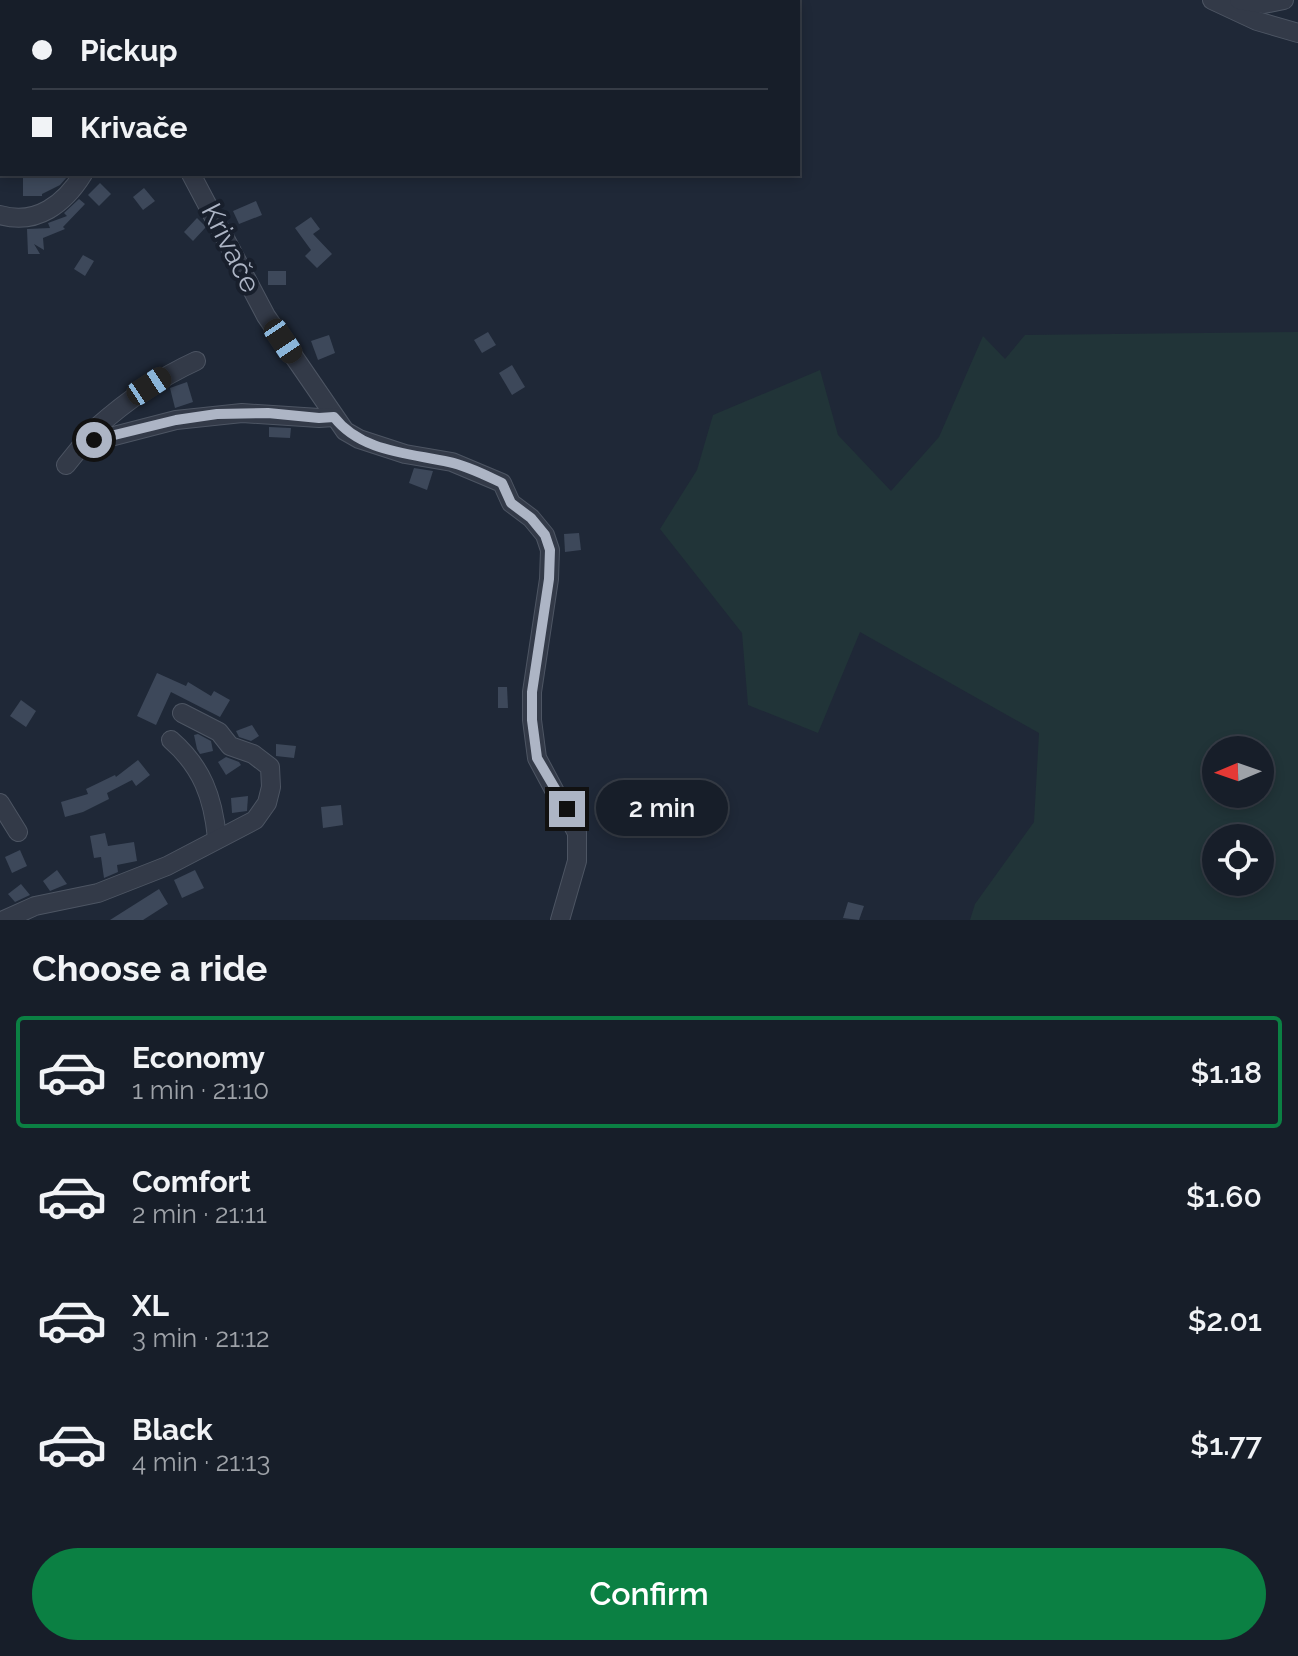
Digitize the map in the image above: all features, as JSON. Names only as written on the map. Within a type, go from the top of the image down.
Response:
[{"type":"street","points":[[1212,0],[1257,21],[1298,33]]},
{"type":"street","points":[[1239,0],[1264,4],[1284,0]]},
{"type":"street","points":[[0,215],[32,215],[46,211],[61,203],[81,176]]},
{"type":"street","name":"Krivače","points":[[192,176],[266,316],[345,431],[359,439],[405,454],[452,462],[502,483],[511,503],[531,518],[545,535],[550,550],[549,579],[535,664],[532,720],[537,758],[577,833],[577,861],[560,920]]},
{"type":"street","points":[[94,440],[96,428],[149,386],[196,361]]},
{"type":"street","points":[[66,465],[83,444],[176,420],[217,414],[268,413],[334,417]]},
{"type":"street","points":[[4,920],[35,906],[98,893],[167,866],[255,820],[267,803],[271,787],[270,767],[253,754],[230,746],[219,732],[182,713]]},
{"type":"street","points":[[171,740],[186,753],[203,777],[210,796],[217,838]]},
{"type":"street","points":[[0,803],[18,832]]},
{"type":"green space","points":[[1298,332],[1298,920],[970,920],[975,904],[1034,822],[1039,733],[860,632],[818,733],[748,705],[742,633],[660,529],[697,470],[713,415],[820,370],[838,435],[891,491],[939,437],[983,336],[1005,359],[1025,335]]},
{"type":"building","points":[[23,176],[67,177],[42,196],[23,196]]},
{"type":"building","points":[[100,183],[111,194],[99,206],[88,195]]},
{"type":"building","points":[[144,188],[155,201],[143,210],[133,197]]},
{"type":"building","points":[[79,199],[85,204],[63,227],[65,229],[43,238],[44,250],[34,244],[40,254],[28,254],[27,229],[50,228],[48,223],[67,216],[64,213]]},
{"type":"building","points":[[256,201],[262,215],[239,224],[233,211]]},
{"type":"building","points":[[311,217],[320,229],[313,234],[332,254],[317,268],[305,256],[311,250],[295,228]]},
{"type":"building","points":[[197,218],[206,227],[193,241],[184,232]]},
{"type":"building","points":[[83,255],[94,261],[85,276],[74,269]]},
{"type":"building","points":[[268,271],[286,271],[286,285],[268,285]]},
{"type":"building","points":[[488,332],[496,345],[482,353],[474,340]]},
{"type":"building","points":[[329,335],[335,353],[318,360],[311,341]]},
{"type":"building","points":[[512,365],[525,387],[512,395],[499,373]]},
{"type":"building","points":[[187,382],[193,402],[175,408],[170,388]]},
{"type":"building","points":[[269,427],[291,428],[290,438],[269,437]]},
{"type":"building","points":[[414,468],[433,471],[427,490],[409,483]]},
{"type":"building","points":[[579,533],[581,550],[565,552],[564,534]]},
{"type":"building","points":[[157,673],[186,686],[188,682],[211,696],[214,691],[230,700],[220,717],[171,692],[156,725],[137,716]]},
{"type":"building","points":[[498,687],[507,687],[508,708],[498,708]]},
{"type":"building","points":[[21,700],[36,711],[26,727],[10,716]]},
{"type":"building","points":[[252,725],[259,736],[251,741],[239,737],[236,731]]},
{"type":"building","points":[[194,735],[211,741],[213,751],[200,754]]},
{"type":"building","points":[[276,744],[296,746],[294,758],[276,756]]},
{"type":"building","points":[[226,757],[241,765],[226,775],[218,762]]},
{"type":"building","points":[[138,760],[150,775],[136,786],[132,780],[107,793],[109,799],[65,817],[61,802],[88,794],[86,789],[116,777]]},
{"type":"building","points":[[248,796],[247,811],[232,813],[231,798]]},
{"type":"building","points":[[341,805],[343,825],[323,828],[321,807]]},
{"type":"building","points":[[105,833],[108,846],[134,842],[137,861],[117,865],[118,872],[104,878],[101,857],[94,858],[90,836]]},
{"type":"building","points":[[20,850],[27,866],[12,873],[5,857]]},
{"type":"building","points":[[57,870],[67,884],[50,891],[43,881]]},
{"type":"building","points":[[195,870],[204,888],[182,898],[174,880]]},
{"type":"building","points":[[21,884],[30,895],[15,902],[8,894]]},
{"type":"building","points":[[159,889],[168,904],[143,920],[110,920]]},
{"type":"building","points":[[848,902],[864,906],[859,920],[843,918]]},
{"type":"route","points":[[94,440],[196,416],[268,413],[334,417],[345,431],[359,439],[405,454],[452,462],[502,483],[511,503],[531,518],[545,535],[550,550],[549,579],[532,692],[532,720],[537,758],[567,809]]}]
